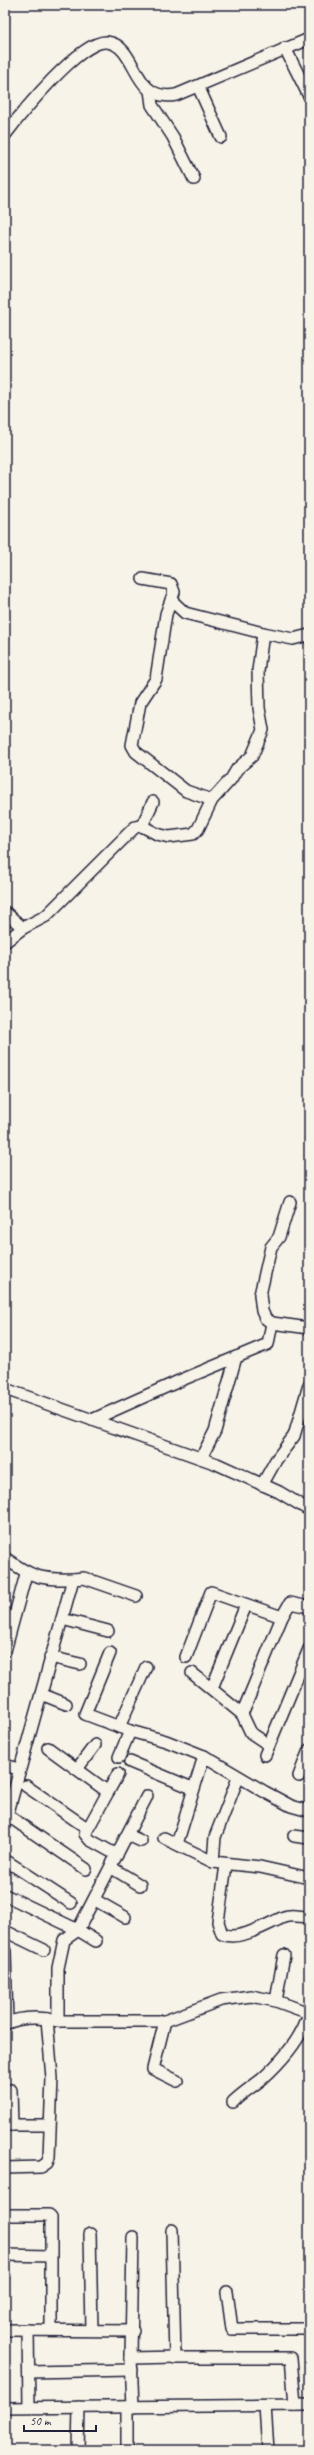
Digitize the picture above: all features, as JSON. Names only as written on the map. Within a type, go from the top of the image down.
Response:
[{"type":"street","points":[[5,135],[23,112],[56,76],[77,56],[100,42],[110,42],[123,52],[139,79],[150,90],[159,96],[170,96],[198,86],[309,39]]},
{"type":"street","points":[[285,48],[308,94]]},
{"type":"street","points":[[198,86],[221,137]]},
{"type":"street","points":[[150,90],[152,105],[173,137],[194,179]]},
{"type":"street","points":[[143,579],[171,584],[174,592],[166,614],[156,679],[140,703],[132,745],[136,752],[186,791],[212,800]]},
{"type":"street","points":[[172,601],[185,613],[263,633],[293,639],[309,635]]},
{"type":"street","points":[[5,942],[23,928],[46,916],[135,827],[142,826],[157,834],[169,837],[190,835],[198,829],[212,800],[231,779],[237,769],[252,756],[263,734],[258,671],[263,633]]},
{"type":"street","points":[[142,826],[153,802]]},
{"type":"street","points":[[5,912],[23,928]]},
{"type":"street","points":[[290,1202],[279,1237],[272,1247],[260,1295],[262,1310],[265,1318],[272,1323],[309,1328]]},
{"type":"street","points":[[92,1420],[268,1344],[272,1323]]},
{"type":"street","points":[[202,1458],[215,1431],[236,1357]]},
{"type":"street","points":[[262,1485],[276,1460],[294,1436],[309,1385]]},
{"type":"street","points":[[5,1389],[202,1458],[242,1474],[294,1500],[309,1510]]},
{"type":"street","points":[[5,1558],[26,1574],[50,1580],[84,1578],[136,1596]]},
{"type":"street","points":[[5,1651],[26,1574]]},
{"type":"street","points":[[73,1579],[50,1657],[41,1694],[18,1769],[6,1819],[86,1868]]},
{"type":"street","points":[[186,1658],[211,1592],[282,1617]]},
{"type":"street","points":[[242,1714],[282,1617],[290,1603],[309,1607]]},
{"type":"street","points":[[212,1688],[246,1605]]},
{"type":"street","points":[[62,1620],[108,1631]]},
{"type":"street","points":[[192,1673],[242,1714],[251,1733],[267,1750],[309,1649]]},
{"type":"street","points":[[110,1653],[85,1714],[125,1729],[166,1741],[204,1756],[238,1778],[291,1806],[309,1812]]},
{"type":"street","points":[[50,1657],[80,1664]]},
{"type":"street","points":[[119,1757],[125,1729],[146,1667]]},
{"type":"street","points":[[41,1694],[66,1704]]},
{"type":"street","points":[[77,1769],[95,1745]]},
{"type":"street","points":[[48,1748],[108,1792]]},
{"type":"street","points":[[299,1776],[309,1750]]},
{"type":"street","points":[[176,1844],[192,1788],[204,1756]]},
{"type":"street","points":[[130,1762],[192,1788]]},
{"type":"street","points":[[5,1765],[18,1769]]},
{"type":"street","points":[[117,1855],[90,1840],[86,1835],[87,1828],[118,1774]]},
{"type":"street","points":[[213,1862],[215,1837],[238,1778]]},
{"type":"street","points":[[26,1786],[87,1828]]},
{"type":"street","points":[[5,2168],[40,2167],[47,2163],[49,2157],[49,2124],[52,2078],[52,2020],[61,1950],[64,1940],[78,1930],[95,1900],[147,1796]]},
{"type":"street","points":[[128,1835],[141,1840]]},
{"type":"street","points":[[294,1836],[309,1838]]},
{"type":"street","points":[[164,1838],[213,1862],[226,1865],[260,1867],[309,1878]]},
{"type":"street","points":[[5,1860],[71,1903]]},
{"type":"street","points":[[226,1865],[218,1922],[222,1934],[227,1936],[254,1931],[290,1916],[309,1917]]},
{"type":"street","points":[[112,1868],[140,1885]]},
{"type":"street","points":[[5,1895],[78,1930],[96,1941]]},
{"type":"street","points":[[95,1900],[125,1917]]},
{"type":"street","points":[[5,1931],[44,1950]]},
{"type":"street","points":[[5,1952],[6,2023],[22,2019],[165,2021],[221,2000],[251,1996],[276,2001],[309,2013],[304,2037],[262,2079],[244,2091],[233,2102]]},
{"type":"street","points":[[276,2001],[284,1955]]},
{"type":"street","points":[[165,2021],[153,2069],[177,2081]]},
{"type":"street","points":[[11,2090],[8,2125],[49,2124]]},
{"type":"street","points":[[5,2215],[50,2216],[50,2330]]},
{"type":"street","points":[[172,2230],[175,2357]]},
{"type":"street","points":[[90,2234],[92,2330]]},
{"type":"street","points":[[127,2450],[132,2370],[133,2237]]},
{"type":"street","points":[[5,2255],[49,2256]]},
{"type":"street","points":[[227,2292],[232,2329],[309,2329]]},
{"type":"street","points":[[5,2330],[133,2331]]},
{"type":"street","points":[[28,2330],[29,2407]]},
{"type":"street","points":[[131,2358],[291,2358],[295,2405]]},
{"type":"street","points":[[29,2372],[132,2370]]},
{"type":"street","points":[[5,2408],[309,2405]]},
{"type":"street","points":[[265,2406],[268,2450]]},
{"type":"street","points":[[78,2450],[79,2407]]}]
